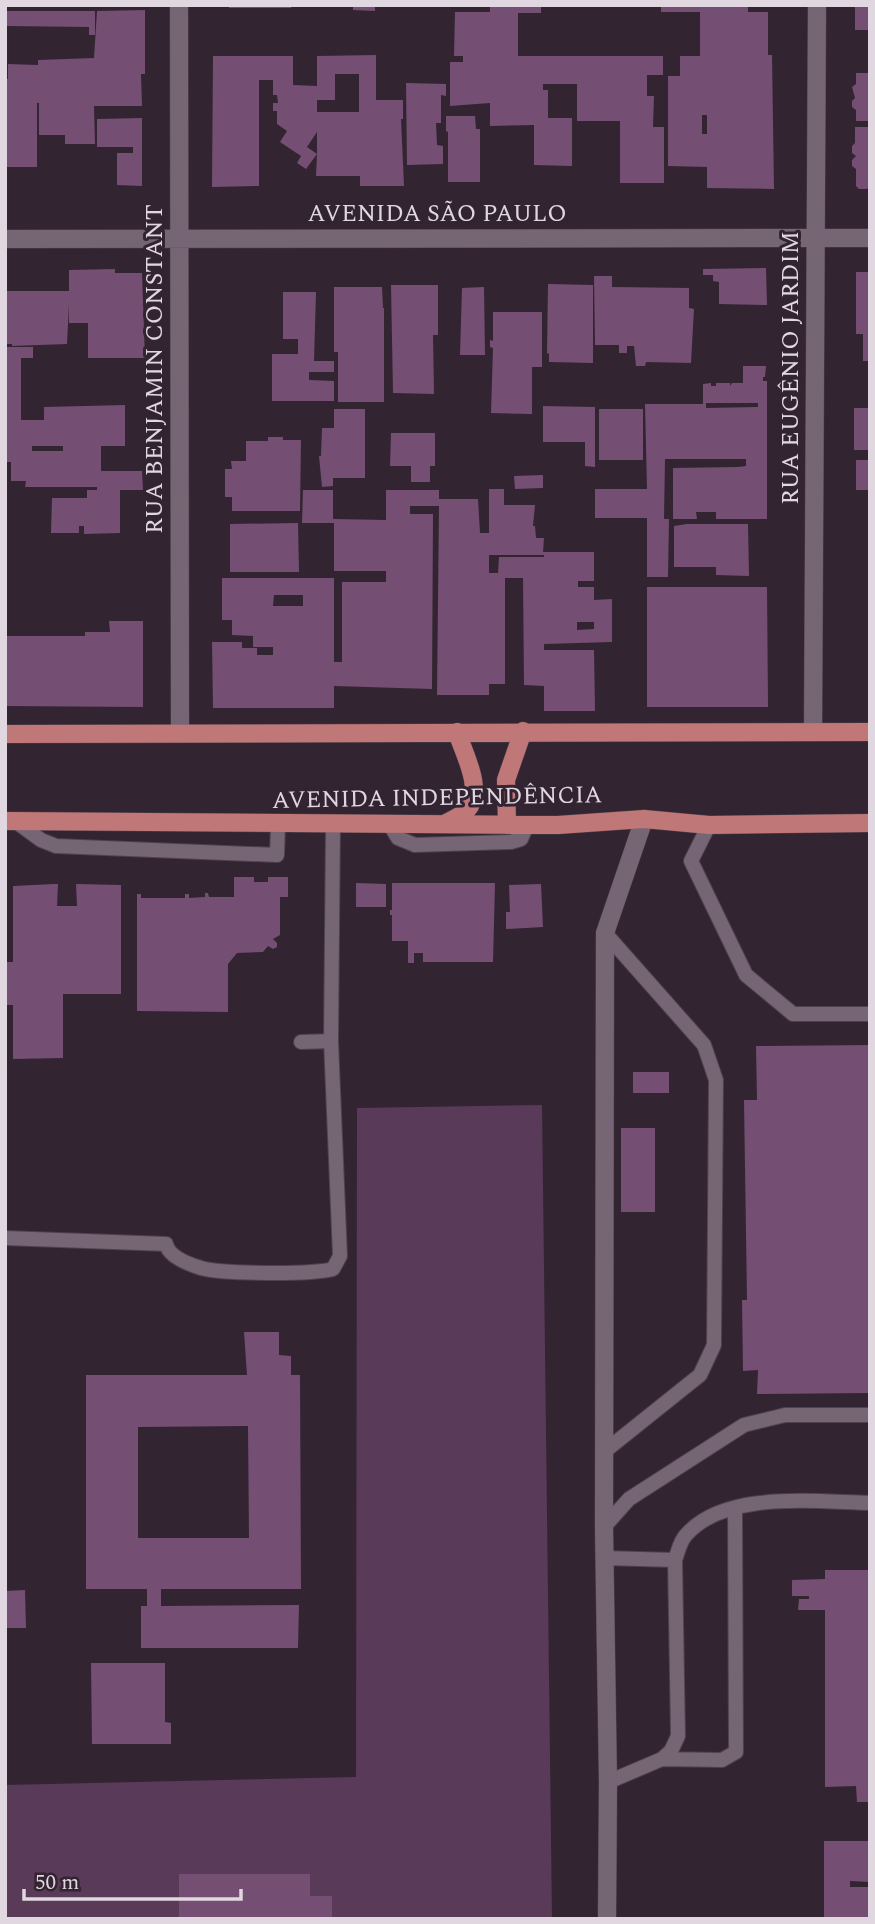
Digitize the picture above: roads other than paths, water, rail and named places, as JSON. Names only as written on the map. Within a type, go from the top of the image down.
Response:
[{"type":"main road","points":[[440,825],[470,807],[474,789],[473,771],[465,758],[457,732]]},
{"type":"main road","points":[[507,825],[506,780],[523,732]]},
{"type":"main road","points":[[5,734],[870,732]]},
{"type":"main road","name":"AVENIDA INDEPENDÊNCIA","points":[[10,821],[558,825],[643,819],[709,825],[870,823]]},
{"type":"street","name":"RUA BENJAMIN CONSTANT","points":[[179,5],[180,732]]},
{"type":"street","name":"RUA EUGÊNIO JARDIM","points":[[813,732],[817,5]]},
{"type":"street","name":"AVENIDA SÃO PAULO","points":[[5,239],[870,238]]},
{"type":"street","points":[[607,1919],[608,1782],[604,1558],[605,933],[643,819]]},
{"type":"lane","points":[[10,821],[56,846],[277,855],[278,825]]},
{"type":"lane","points":[[5,1238],[166,1244],[171,1255],[200,1268],[220,1271],[314,1273],[333,1269],[340,1256],[331,1041],[333,825]]},
{"type":"lane","points":[[390,825],[398,838],[415,845],[511,842],[520,839],[527,825]]},
{"type":"lane","points":[[709,825],[691,860],[747,975],[793,1014],[870,1014]]},
{"type":"lane","points":[[605,933],[704,1045],[716,1080],[714,1345],[700,1375],[605,1451]]},
{"type":"lane","points":[[301,1042],[331,1041]]},
{"type":"lane","points":[[604,1527],[629,1499],[744,1425],[785,1415],[870,1415]]},
{"type":"lane","points":[[608,1782],[662,1759],[671,1751],[678,1736],[675,1560],[684,1536],[704,1520],[735,1507],[770,1502],[870,1503]]},
{"type":"lane","points":[[662,1759],[722,1760],[736,1752],[735,1507]]},
{"type":"lane","points":[[604,1558],[675,1560]]}]
